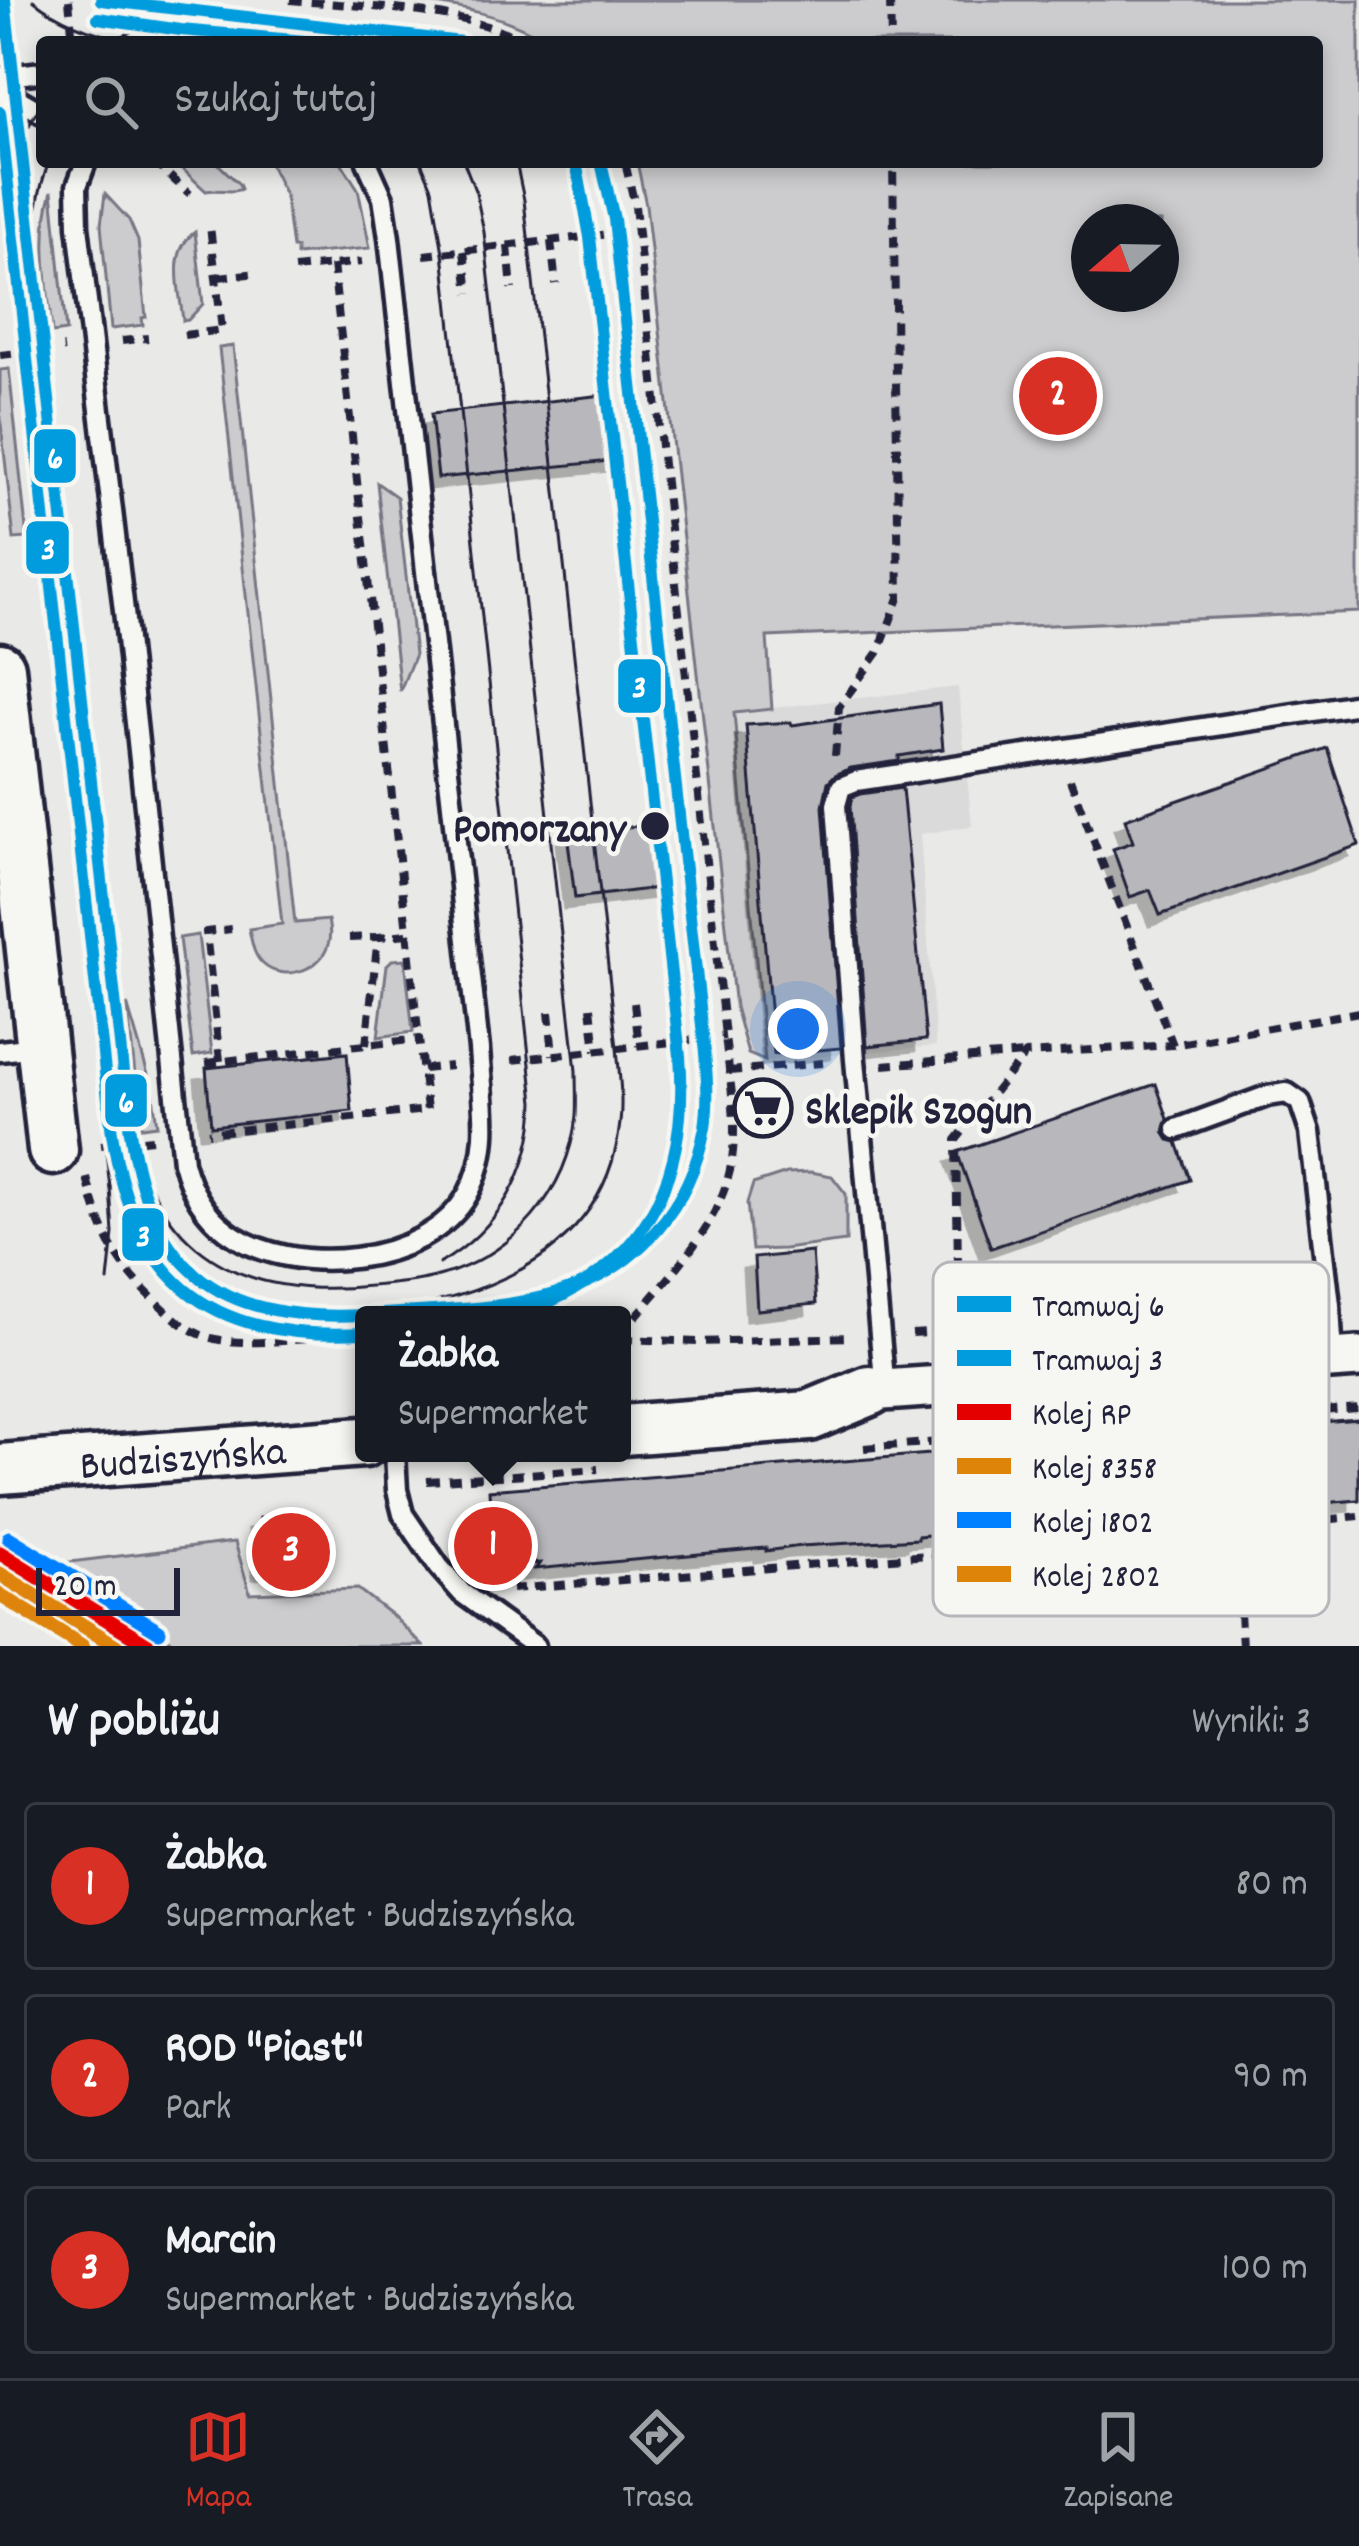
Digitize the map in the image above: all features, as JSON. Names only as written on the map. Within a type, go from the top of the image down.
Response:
[{"type":"street","points":[[0,668],[21,1049],[74,1157]]},
{"type":"street","points":[[631,1446],[809,1416],[877,1390],[933,1386]]},
{"type":"street","name":"Budziszyńska","points":[[0,1469],[355,1443]]},
{"type":"lane","points":[[0,77],[36,73]]},
{"type":"lane","points":[[0,92],[36,110]]},
{"type":"lane","points":[[84,168],[77,186],[80,249],[183,1162],[202,1205],[228,1232],[274,1254],[322,1259],[401,1248],[438,1228],[468,1194],[479,1168],[485,1132],[389,238],[382,198],[370,168]]},
{"type":"lane","points":[[877,1390],[879,1336],[836,805],[841,788],[856,781],[1359,704]]},
{"type":"lane","points":[[1178,1129],[1268,1096],[1287,1093],[1300,1102],[1310,1132],[1325,1262]]},
{"type":"lane","points":[[1329,1296],[1346,1358]]},
{"type":"lane","points":[[395,1462],[403,1514],[439,1567],[462,1593],[535,1646]]},
{"type":"path","points":[[69,0],[73,36]]},
{"type":"path","points":[[290,0],[458,19],[513,36]]},
{"type":"path","points":[[890,0],[891,36]]},
{"type":"path","points":[[161,168],[190,194]]},
{"type":"path","points":[[626,168],[725,1036],[733,1156],[712,1220],[631,1324]]},
{"type":"path","points":[[841,788],[834,749],[839,707],[878,653],[899,598],[893,168]]},
{"type":"path","points":[[184,335],[223,330],[210,226]]},
{"type":"path","points":[[409,256],[637,231]]},
{"type":"path","points":[[594,236],[598,279]]},
{"type":"path","points":[[550,241],[556,284]]},
{"type":"path","points":[[508,245],[512,289]]},
{"type":"path","points":[[464,250],[469,293]]},
{"type":"path","points":[[294,269],[376,260]]},
{"type":"path","points":[[196,1135],[428,1110],[333,265]]},
{"type":"path","points":[[218,277],[259,273]]},
{"type":"path","points":[[0,355],[73,346]]},
{"type":"path","points":[[1059,750],[1173,1045]]},
{"type":"path","points":[[220,1061],[206,932],[231,929]]},
{"type":"path","points":[[349,938],[408,934]]},
{"type":"path","points":[[366,1045],[378,937]]},
{"type":"path","points":[[676,998],[681,1041]]},
{"type":"path","points":[[634,1003],[639,1046]]},
{"type":"path","points":[[591,1007],[596,1051]]},
{"type":"path","points":[[548,1012],[553,1055]]},
{"type":"path","points":[[855,1067],[1173,1045],[1359,1012]]},
{"type":"path","points":[[496,1061],[725,1036]]},
{"type":"path","points":[[196,1064],[419,1039]]},
{"type":"path","points":[[958,1262],[956,1140],[1025,1054]]},
{"type":"path","points":[[728,1071],[825,1063]]},
{"type":"path","points":[[163,1138],[74,1157],[116,1258],[130,1278],[182,1325],[210,1338],[244,1342],[355,1336]]},
{"type":"path","points":[[631,1337],[700,1342],[933,1333]]},
{"type":"path","points":[[1329,1410],[1359,1408]]},
{"type":"path","points":[[859,1449],[933,1443]]},
{"type":"path","points":[[396,1483],[529,1462]]},
{"type":"path","points":[[1329,1519],[1359,1516]]},
{"type":"path","points":[[462,1593],[933,1555]]},
{"type":"path","points":[[1240,1616],[1242,1646]]},
{"type":"shaded area","points":[[402,0],[1359,0],[1359,612],[767,637],[772,709],[734,713],[765,1061],[748,1054],[735,1007],[638,168],[1323,168],[1323,36],[539,36],[497,18]]},
{"type":"shaded area","points":[[181,168],[222,168],[241,189],[234,191],[206,191]]},
{"type":"shaded area","points":[[272,168],[345,168],[358,189],[370,248],[296,255],[285,195]]},
{"type":"shaded area","points":[[52,191],[66,331],[52,333],[45,244]]},
{"type":"shaded area","points":[[105,194],[129,220],[138,241],[143,325],[111,329],[101,225]]},
{"type":"shaded area","points":[[195,232],[203,304],[183,321],[178,261],[186,240]]},
{"type":"shaded area","points":[[233,346],[295,923],[328,920],[330,931],[316,963],[289,973],[271,969],[260,960],[249,929],[282,924],[219,348]]},
{"type":"shaded area","points":[[9,369],[27,538],[14,539],[0,415],[0,370]]},
{"type":"shaded area","points":[[377,483],[397,497],[415,654],[400,691]]},
{"type":"shaded area","points":[[958,687],[972,826],[920,834],[936,1046],[765,1061],[734,712]]},
{"type":"shaded area","points":[[198,935],[212,1053],[193,1056],[179,938]]},
{"type":"shaded area","points":[[405,959],[413,1032],[378,1037],[387,965]]},
{"type":"shaded area","points":[[127,1004],[152,1088],[157,1125],[141,1127]]},
{"type":"shaded area","points":[[787,1173],[832,1176],[846,1194],[846,1241],[752,1250],[747,1203],[753,1184]]},
{"type":"shaded area","points":[[235,1542],[250,1593],[358,1589],[423,1646],[180,1646],[22,1549],[62,1563]]},
{"type":"building","points":[[613,394],[621,460],[438,478],[431,414]]},
{"type":"building","points":[[939,704],[943,749],[851,768],[828,782],[823,806],[841,1048],[774,1054],[746,725],[792,725]]},
{"type":"building","points":[[1327,748],[1359,845],[1160,915],[1150,890],[1130,897],[1113,849],[1133,842],[1125,819]]},
{"type":"building","points":[[902,788],[926,1040],[867,1046],[850,806],[852,797],[860,794]]},
{"type":"building","points":[[659,824],[666,887],[575,898],[567,833]]},
{"type":"building","points":[[347,1053],[352,1111],[211,1126],[206,1068]]},
{"type":"building","points":[[1156,1084],[1168,1119],[1164,1132],[1177,1142],[1190,1180],[991,1248],[957,1152]]},
{"type":"building","points":[[812,1252],[816,1304],[757,1310],[754,1258]]},
{"type":"building","points":[[1359,1419],[1359,1500],[1329,1502],[1329,1421]]},
{"type":"building","points":[[933,1454],[933,1535],[535,1569],[540,1563],[476,1568],[471,1507],[490,1506],[489,1490]]},
{"type":"building","points":[[306,1514],[311,1565],[264,1568],[260,1518]]},
{"type":"tram line","name":"6","points":[[5,0],[137,1169],[151,1212],[171,1247],[196,1275],[228,1295],[266,1308],[355,1315]]},
{"type":"tram line","points":[[33,0],[77,26],[108,36]]},
{"type":"tram line","name":"6","points":[[101,0],[410,36]]},
{"type":"tram line","name":"3","points":[[98,18],[248,36]]},
{"type":"tram line","points":[[124,36],[177,20],[248,18]]},
{"type":"tram line","points":[[341,28],[378,36]]},
{"type":"tram line","name":"3","points":[[0,112],[110,1118],[120,1173],[135,1220],[156,1258],[184,1289],[218,1311],[259,1326],[355,1333]]},
{"type":"tram line","points":[[36,114],[13,168],[6,238],[110,1188]]},
{"type":"tram line","points":[[35,270],[36,215],[47,168]]},
{"type":"tram line","points":[[424,168],[432,188],[443,253],[534,1102],[527,1152],[508,1196],[479,1234],[439,1264]]},
{"type":"tram line","points":[[127,1102],[154,1193],[176,1227],[204,1253],[237,1272],[276,1284],[320,1288],[388,1284],[468,1265],[514,1236],[533,1216],[562,1170],[576,1116],[576,1071],[484,232],[466,168]]},
{"type":"tram line","points":[[419,1306],[494,1282],[532,1263],[564,1238],[591,1207],[610,1169],[620,1123],[617,1048],[517,168]]},
{"type":"tram line","name":"3","points":[[538,1306],[596,1275],[649,1218],[676,1145],[681,1102],[680,1056],[590,237],[577,168]]},
{"type":"tram line","name":"6","points":[[490,1306],[589,1282],[637,1250],[674,1207],[698,1156],[705,1127],[705,1053],[614,219],[602,168]]},
{"type":"tram line","points":[[27,338],[53,437]]},
{"type":"tram line","points":[[112,1101],[115,1005]]},
{"type":"tram line","points":[[108,1281],[113,1233],[109,1172]]},
{"type":"tram line","points":[[238,1327],[343,1317]]},
{"type":"rail line","name":"1802","points":[[9,1538],[159,1631]]},
{"type":"rail line","name":"RP","points":[[0,1553],[150,1646]]},
{"type":"rail line","name":"8358","points":[[0,1574],[116,1646]]},
{"type":"rail line","name":"2802","points":[[0,1595],[82,1646]]},
{"type":"place","name":"ROD \"Piast\"","points":[[1058,396]]},
{"type":"place","name":"Pomorzany","points":[[655,826]]},
{"type":"place","name":"Sklepik Szogun","points":[[763,1108]]},
{"type":"place","name":"Żabka","points":[[493,1546]]},
{"type":"place","name":"Marcin","points":[[291,1552]]}]
